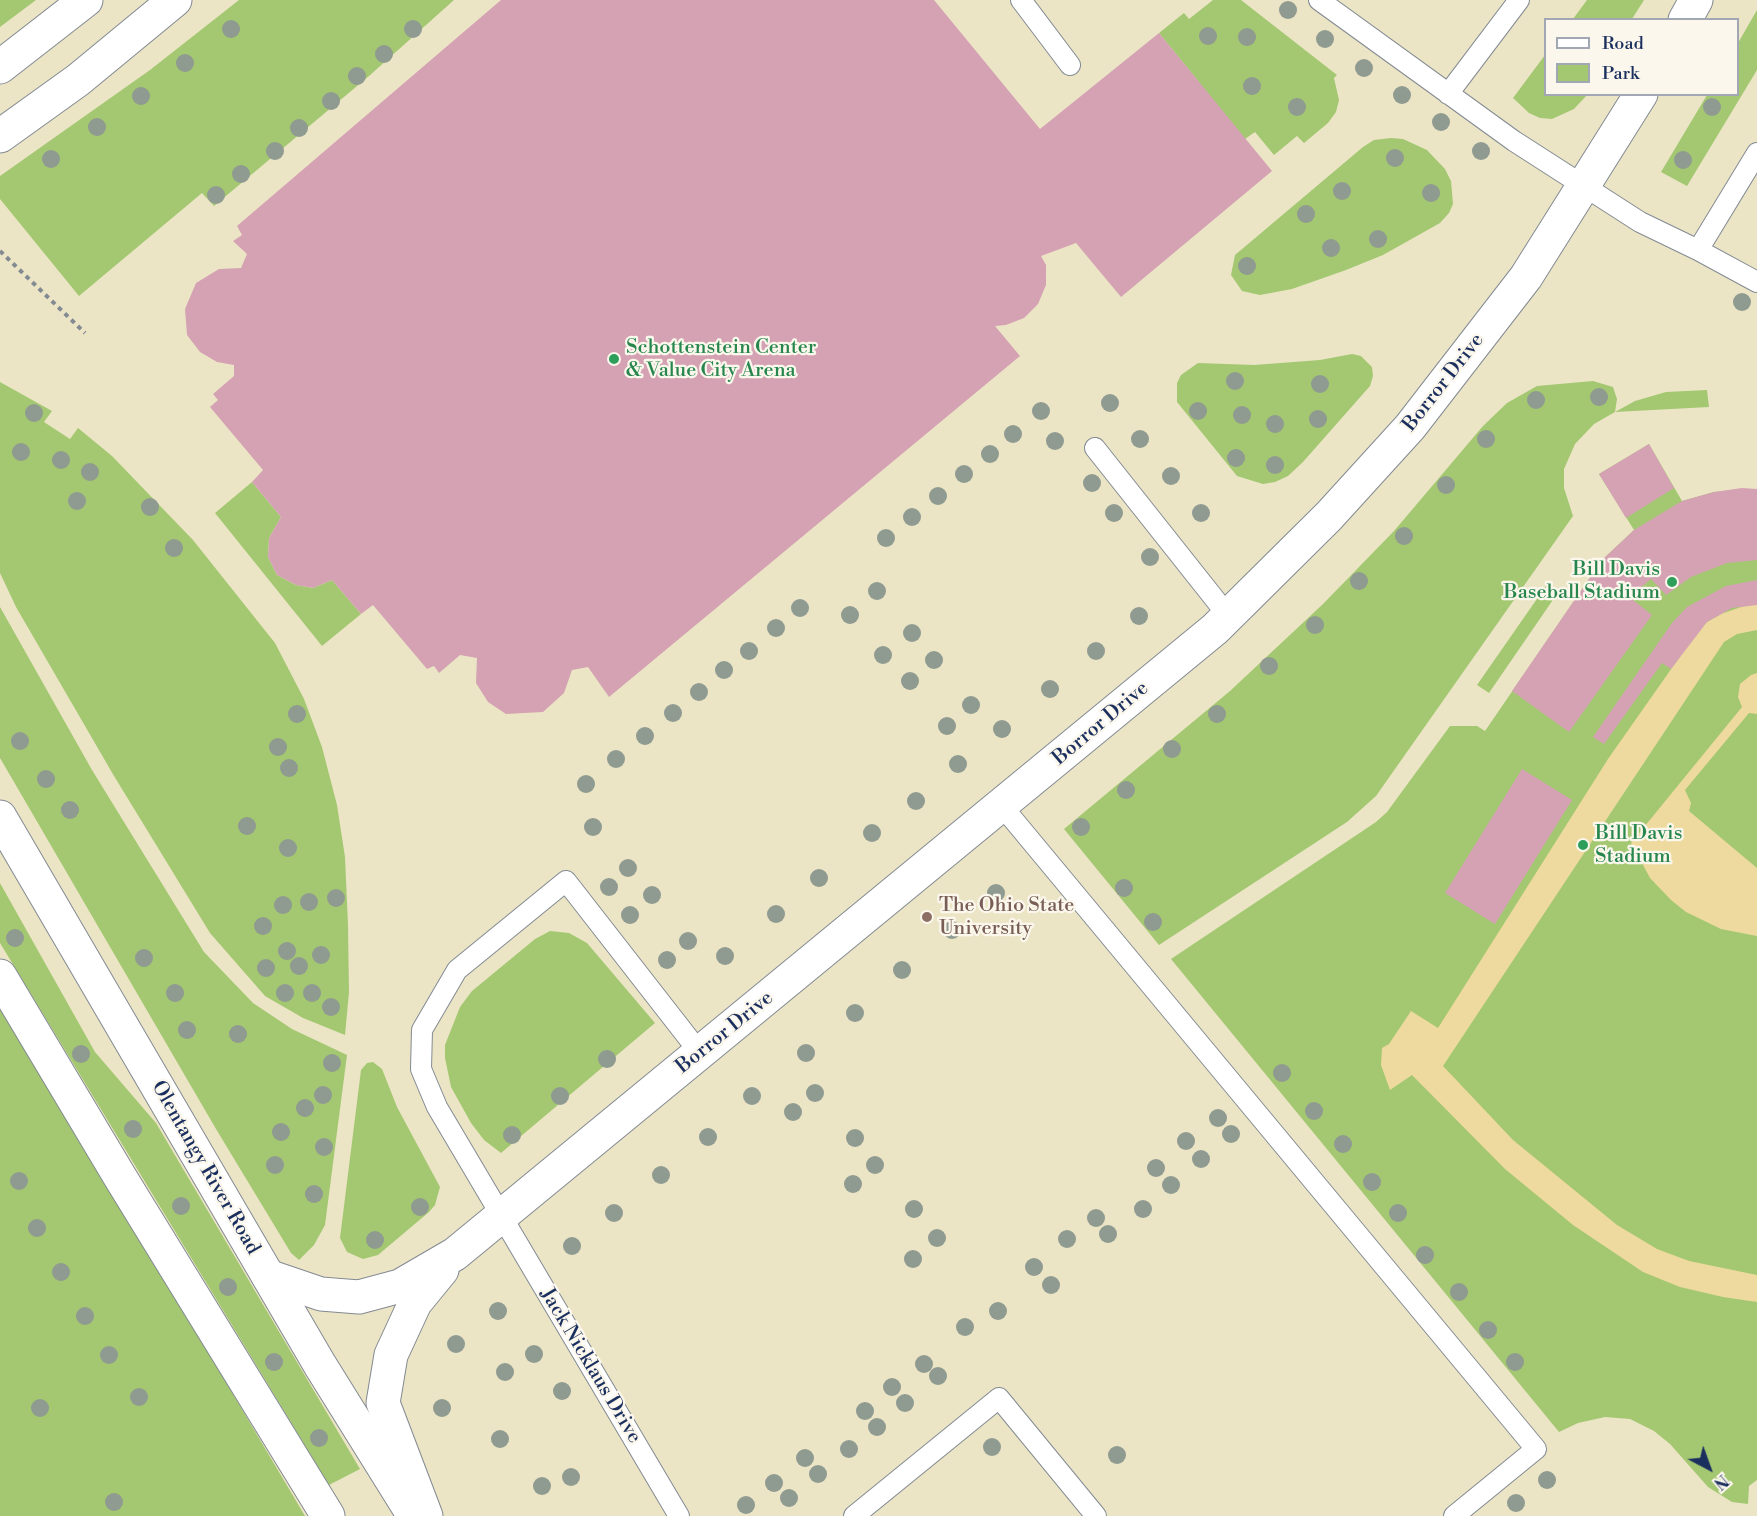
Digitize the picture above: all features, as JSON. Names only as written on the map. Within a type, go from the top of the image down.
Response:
[{"type":"street","points":[[0,66],[86,0]]},
{"type":"street","points":[[0,136],[78,80],[175,0]]},
{"type":"street","points":[[1686,18],[1696,0]]},
{"type":"street","name":"Borror Drive","points":[[455,1254],[1229,617],[1329,516],[1410,427],[1526,277],[1640,96]]},
{"type":"street","name":"Olentangy River Road","points":[[0,817],[320,1365],[414,1516]]},
{"type":"street","points":[[0,976],[328,1516]]},
{"type":"street","points":[[268,1276],[321,1294],[359,1297],[400,1286],[455,1254]]},
{"type":"street","points":[[426,1516],[383,1402],[391,1355],[415,1303],[455,1254]]},
{"type":"lane","points":[[1021,0],[1070,65]]},
{"type":"lane","points":[[1319,0],[1514,141],[1640,222],[1757,282]]},
{"type":"lane","points":[[1448,94],[1519,0]]},
{"type":"lane","points":[[1698,250],[1757,153]]},
{"type":"lane","points":[[1095,448],[1229,617]]},
{"type":"lane","points":[[1002,806],[1536,1449],[1454,1516]]},
{"type":"lane","name":"Jack Nicklaus Drive","points":[[679,1516],[437,1107],[421,1069],[422,1030],[457,970],[566,881],[700,1053]]},
{"type":"lane","points":[[854,1516],[999,1398],[1096,1516]]},
{"type":"path","points":[[0,251],[84,333]]},
{"type":"green space","points":[[0,0],[36,0],[0,27]]},
{"type":"green space","points":[[239,0],[454,0],[369,76],[214,206],[202,193],[79,296],[0,199],[0,176],[150,70]]},
{"type":"green space","points":[[1213,0],[1241,0],[1337,75],[1334,78],[1339,100],[1336,112],[1328,123],[1304,143],[1297,136],[1274,155],[1255,132],[1245,139],[1159,33],[1184,13],[1189,19]]},
{"type":"green space","points":[[1587,0],[1644,0],[1633,18],[1574,18]]},
{"type":"green space","points":[[1757,10],[1757,70],[1687,186],[1661,172],[1706,96],[1739,96],[1739,41]]},
{"type":"green space","points":[[1544,56],[1544,96],[1586,96],[1574,109],[1552,119],[1540,118],[1529,113],[1513,98]]},
{"type":"green space","points":[[1403,139],[1427,150],[1445,169],[1451,181],[1453,204],[1440,223],[1383,255],[1292,289],[1260,295],[1242,291],[1231,275],[1235,255],[1363,147],[1374,140]]},
{"type":"green space","points":[[1352,354],[1361,356],[1372,367],[1373,376],[1370,386],[1303,462],[1288,476],[1275,482],[1263,484],[1237,476],[1177,402],[1177,383],[1181,375],[1198,363],[1254,365],[1320,360]]},
{"type":"green space","points":[[1593,381],[1613,387],[1617,399],[1615,412],[1594,424],[1575,444],[1564,469],[1564,488],[1573,516],[1376,796],[1347,822],[1159,945],[1064,829],[1230,691],[1323,604],[1394,531],[1483,426],[1507,403],[1537,386]]},
{"type":"green space","points":[[0,382],[52,411],[44,422],[70,439],[78,428],[112,456],[193,540],[275,643],[304,699],[322,747],[337,805],[345,857],[348,925],[349,992],[345,1035],[303,1018],[265,996],[210,933],[114,776],[16,607],[0,573]]},
{"type":"green space","points":[[1707,390],[1709,407],[1615,412],[1635,401],[1666,392]]},
{"type":"green space","name":"Bill Davis Stadium","points":[[1649,444],[1682,501],[1714,492],[1757,489],[1757,1480],[1749,1486],[1748,1504],[1732,1502],[1708,1487],[1670,1444],[1654,1431],[1630,1419],[1605,1417],[1578,1423],[1559,1432],[1171,959],[1376,822],[1387,812],[1450,726],[1477,726],[1485,731],[1602,560],[1634,530],[1599,474]]},
{"type":"green space","points":[[252,482],[281,517],[269,538],[268,557],[277,575],[296,585],[313,588],[332,580],[361,614],[322,646],[215,513]]},
{"type":"green space","points":[[1548,583],[1559,591],[1489,693],[1477,685]]},
{"type":"green space","points":[[0,607],[92,770],[204,952],[253,1003],[292,1029],[347,1055],[325,1225],[314,1245],[299,1260],[291,1253],[216,1129],[0,758]]},
{"type":"green space","points":[[0,883],[95,1052],[156,1123],[360,1469],[329,1485],[0,943]]},
{"type":"green space","points":[[550,931],[569,933],[587,943],[655,1023],[501,1153],[484,1140],[471,1123],[451,1087],[445,1058],[445,1045],[460,1007],[472,991],[535,939]]},
{"type":"green space","points":[[0,1000],[305,1516],[0,1516]]},
{"type":"green space","points":[[373,1062],[382,1069],[397,1107],[440,1187],[435,1205],[429,1212],[378,1255],[363,1259],[347,1252],[340,1238],[361,1070],[367,1063]]},
{"type":"sand","points":[[1747,605],[1757,605],[1757,630],[1737,634],[1724,642],[1443,1066],[1513,1140],[1617,1225],[1657,1249],[1689,1261],[1757,1275],[1757,1302],[1680,1287],[1643,1272],[1573,1225],[1505,1169],[1412,1075],[1390,1090],[1381,1065],[1382,1048],[1389,1044],[1411,1011],[1438,1028],[1608,759],[1695,635],[1707,622],[1721,614]]},
{"type":"sand","points":[[1757,673],[1757,714],[1749,713],[1685,790],[1691,803],[1689,811],[1757,868],[1757,936],[1721,929],[1686,912],[1650,878],[1631,843],[1742,707],[1738,697],[1740,684]]},
{"type":"building","name":"Schottenstein Center & Value City Arena","points":[[501,0],[934,0],[1040,129],[1159,33],[1272,171],[1121,297],[1076,243],[1041,256],[1046,265],[1046,285],[1038,304],[1024,318],[1006,325],[995,326],[1020,356],[609,697],[588,667],[572,670],[564,693],[543,712],[506,714],[488,702],[476,683],[477,658],[460,655],[439,673],[434,666],[427,669],[373,605],[361,614],[332,580],[313,588],[296,585],[277,575],[268,557],[269,538],[281,517],[252,482],[263,470],[210,407],[218,400],[213,394],[234,376],[234,365],[217,362],[200,352],[187,335],[185,309],[196,283],[219,269],[241,268],[247,254],[233,241],[242,235],[237,226]]},
{"type":"building","points":[[1649,444],[1674,488],[1626,518],[1599,474]]},
{"type":"building","points":[[1742,488],[1757,489],[1757,560],[1727,563],[1691,577],[1666,595],[1651,579],[1639,589],[1633,600],[1652,615],[1569,732],[1512,691],[1602,560],[1634,530],[1682,501],[1714,492]]},
{"type":"building","points":[[1757,580],[1757,605],[1732,608],[1707,622],[1671,669],[1662,663],[1604,744],[1593,737],[1672,623],[1687,607],[1726,586]]},
{"type":"building","points":[[1522,769],[1572,800],[1495,924],[1445,893]]},
{"type":"place","name":"Schottenstein Center & Value City Arena","points":[[614,359]]},
{"type":"place","name":"Bill Davis Baseball Stadium","points":[[1672,582]]},
{"type":"place","name":"Bill Davis Stadium","points":[[1583,845]]},
{"type":"place","name":"The Ohio State University","points":[[927,917]]}]
